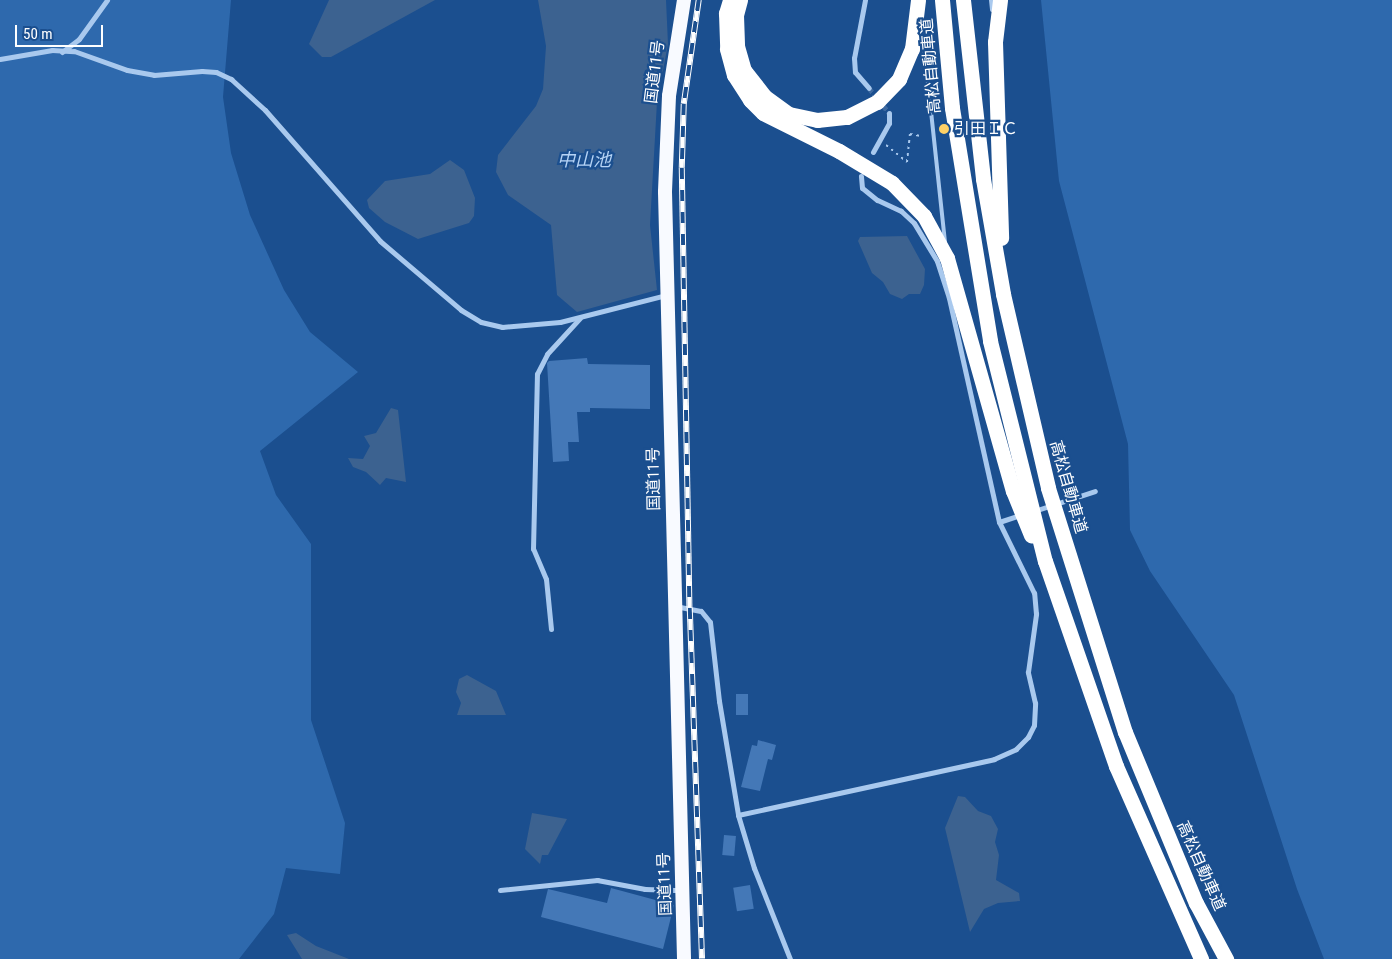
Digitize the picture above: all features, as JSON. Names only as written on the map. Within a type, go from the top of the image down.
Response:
[{"type":"highway","name":"国道11号","points":[[684,0],[666,140],[667,295],[684,959]]},
{"type":"highway","points":[[730,0],[726,13],[727,49],[734,74],[750,100],[763,113],[892,183],[924,216],[947,258],[1013,492],[1067,624]]},
{"type":"highway","points":[[740,0],[736,16],[736,46],[744,70],[764,96],[783,109],[817,120],[847,117],[877,102],[899,79],[912,49],[919,0]]},
{"type":"highway","name":"高松自動車道","points":[[942,0],[952,108],[990,341],[1045,561],[1116,766],[1201,959]]},
{"type":"highway","name":"高松自動車道","points":[[963,0],[983,179],[1003,294],[1048,488],[1125,732],[1196,903],[1226,959]]},
{"type":"highway","points":[[1000,0],[995,42],[1003,294]]},
{"type":"street","points":[[62,52],[78,39],[107,0]]},
{"type":"street","points":[[865,0],[854,58],[855,72],[869,88]]},
{"type":"street","points":[[0,59],[52,50],[62,52],[74,51],[127,70],[154,76],[202,71],[216,72],[231,79],[265,110],[380,241],[461,310],[481,322],[502,326],[551,323],[667,295]]},
{"type":"street","points":[[873,152],[889,123],[889,113]]},
{"type":"street","points":[[738,815],[994,759],[1016,749],[1028,737],[1034,725],[1035,703],[1028,672],[1036,614],[1034,593],[999,522],[949,298],[937,261],[914,223],[901,211],[877,200],[862,188],[861,176]]},
{"type":"street","points":[[551,629],[546,579],[533,549],[537,374],[547,354],[581,317]]},
{"type":"street","points":[[999,522],[1095,491]]},
{"type":"street","points":[[675,606],[701,611],[710,622],[719,701],[738,815],[754,868],[790,959]]},
{"type":"street","points":[[500,890],[597,880],[645,889],[682,890]]},
{"type":"lane","points":[[919,0],[947,258]]},
{"type":"lane","points":[[991,0],[995,42]]},
{"type":"path","points":[[880,141],[907,162],[910,134],[921,136]]},
{"type":"shaded area","points":[[0,0],[231,0],[223,97],[231,153],[250,215],[284,290],[310,332],[358,372],[260,451],[276,495],[311,544],[311,720],[345,823],[340,874],[286,868],[274,914],[239,959],[0,959]]},
{"type":"shaded area","points":[[1041,0],[1392,0],[1392,959],[1324,959],[1297,889],[1234,695],[1150,571],[1130,530],[1128,444],[1059,181]]},
{"type":"water","points":[[329,0],[435,0],[331,57],[322,57],[309,44]]},
{"type":"water","name":"中山池","points":[[538,0],[666,0],[668,44],[657,102],[650,225],[657,290],[577,312],[557,295],[551,225],[508,195],[496,172],[498,155],[536,106],[543,89],[546,46]]},
{"type":"water","points":[[450,160],[464,170],[475,198],[474,216],[469,223],[418,239],[385,222],[369,208],[367,200],[385,181],[430,174]]},
{"type":"water","points":[[907,236],[925,269],[924,285],[920,294],[909,294],[902,299],[890,294],[883,282],[872,273],[858,241],[860,237]]},
{"type":"water","points":[[391,408],[398,410],[406,482],[386,478],[380,485],[366,472],[353,467],[348,458],[363,459],[370,446],[364,436],[376,433]]},
{"type":"water","points":[[467,675],[496,691],[506,715],[457,715],[461,703],[456,692],[459,679]]},
{"type":"water","points":[[958,796],[965,797],[978,811],[991,816],[998,829],[995,842],[999,855],[996,880],[1019,893],[1020,901],[998,903],[984,909],[970,932],[945,828]]},
{"type":"water","points":[[532,813],[567,819],[548,855],[542,855],[540,864],[525,849]]},
{"type":"water","points":[[296,933],[316,946],[349,959],[302,959],[287,935]]},
{"type":"building","points":[[587,358],[588,364],[650,365],[650,409],[590,408],[590,412],[577,412],[579,442],[568,442],[569,461],[553,462],[547,363],[549,361]]},
{"type":"building","points":[[736,694],[748,694],[748,715],[736,715]]},
{"type":"building","points":[[758,740],[776,745],[772,760],[768,759],[760,791],[741,787],[752,745],[757,746]]},
{"type":"building","points":[[724,835],[736,836],[734,856],[722,855]]},
{"type":"building","points":[[750,885],[754,909],[737,911],[733,888]]},
{"type":"building","points":[[611,888],[674,905],[663,949],[541,917],[548,889],[607,903]]},
{"type":"tunnel","points":[[869,88],[889,113]]},
{"type":"railway","points":[[699,0],[684,104],[682,168],[690,608],[702,959]]},
{"type":"place","name":"引田ＩＣ","points":[[944,129]]}]
